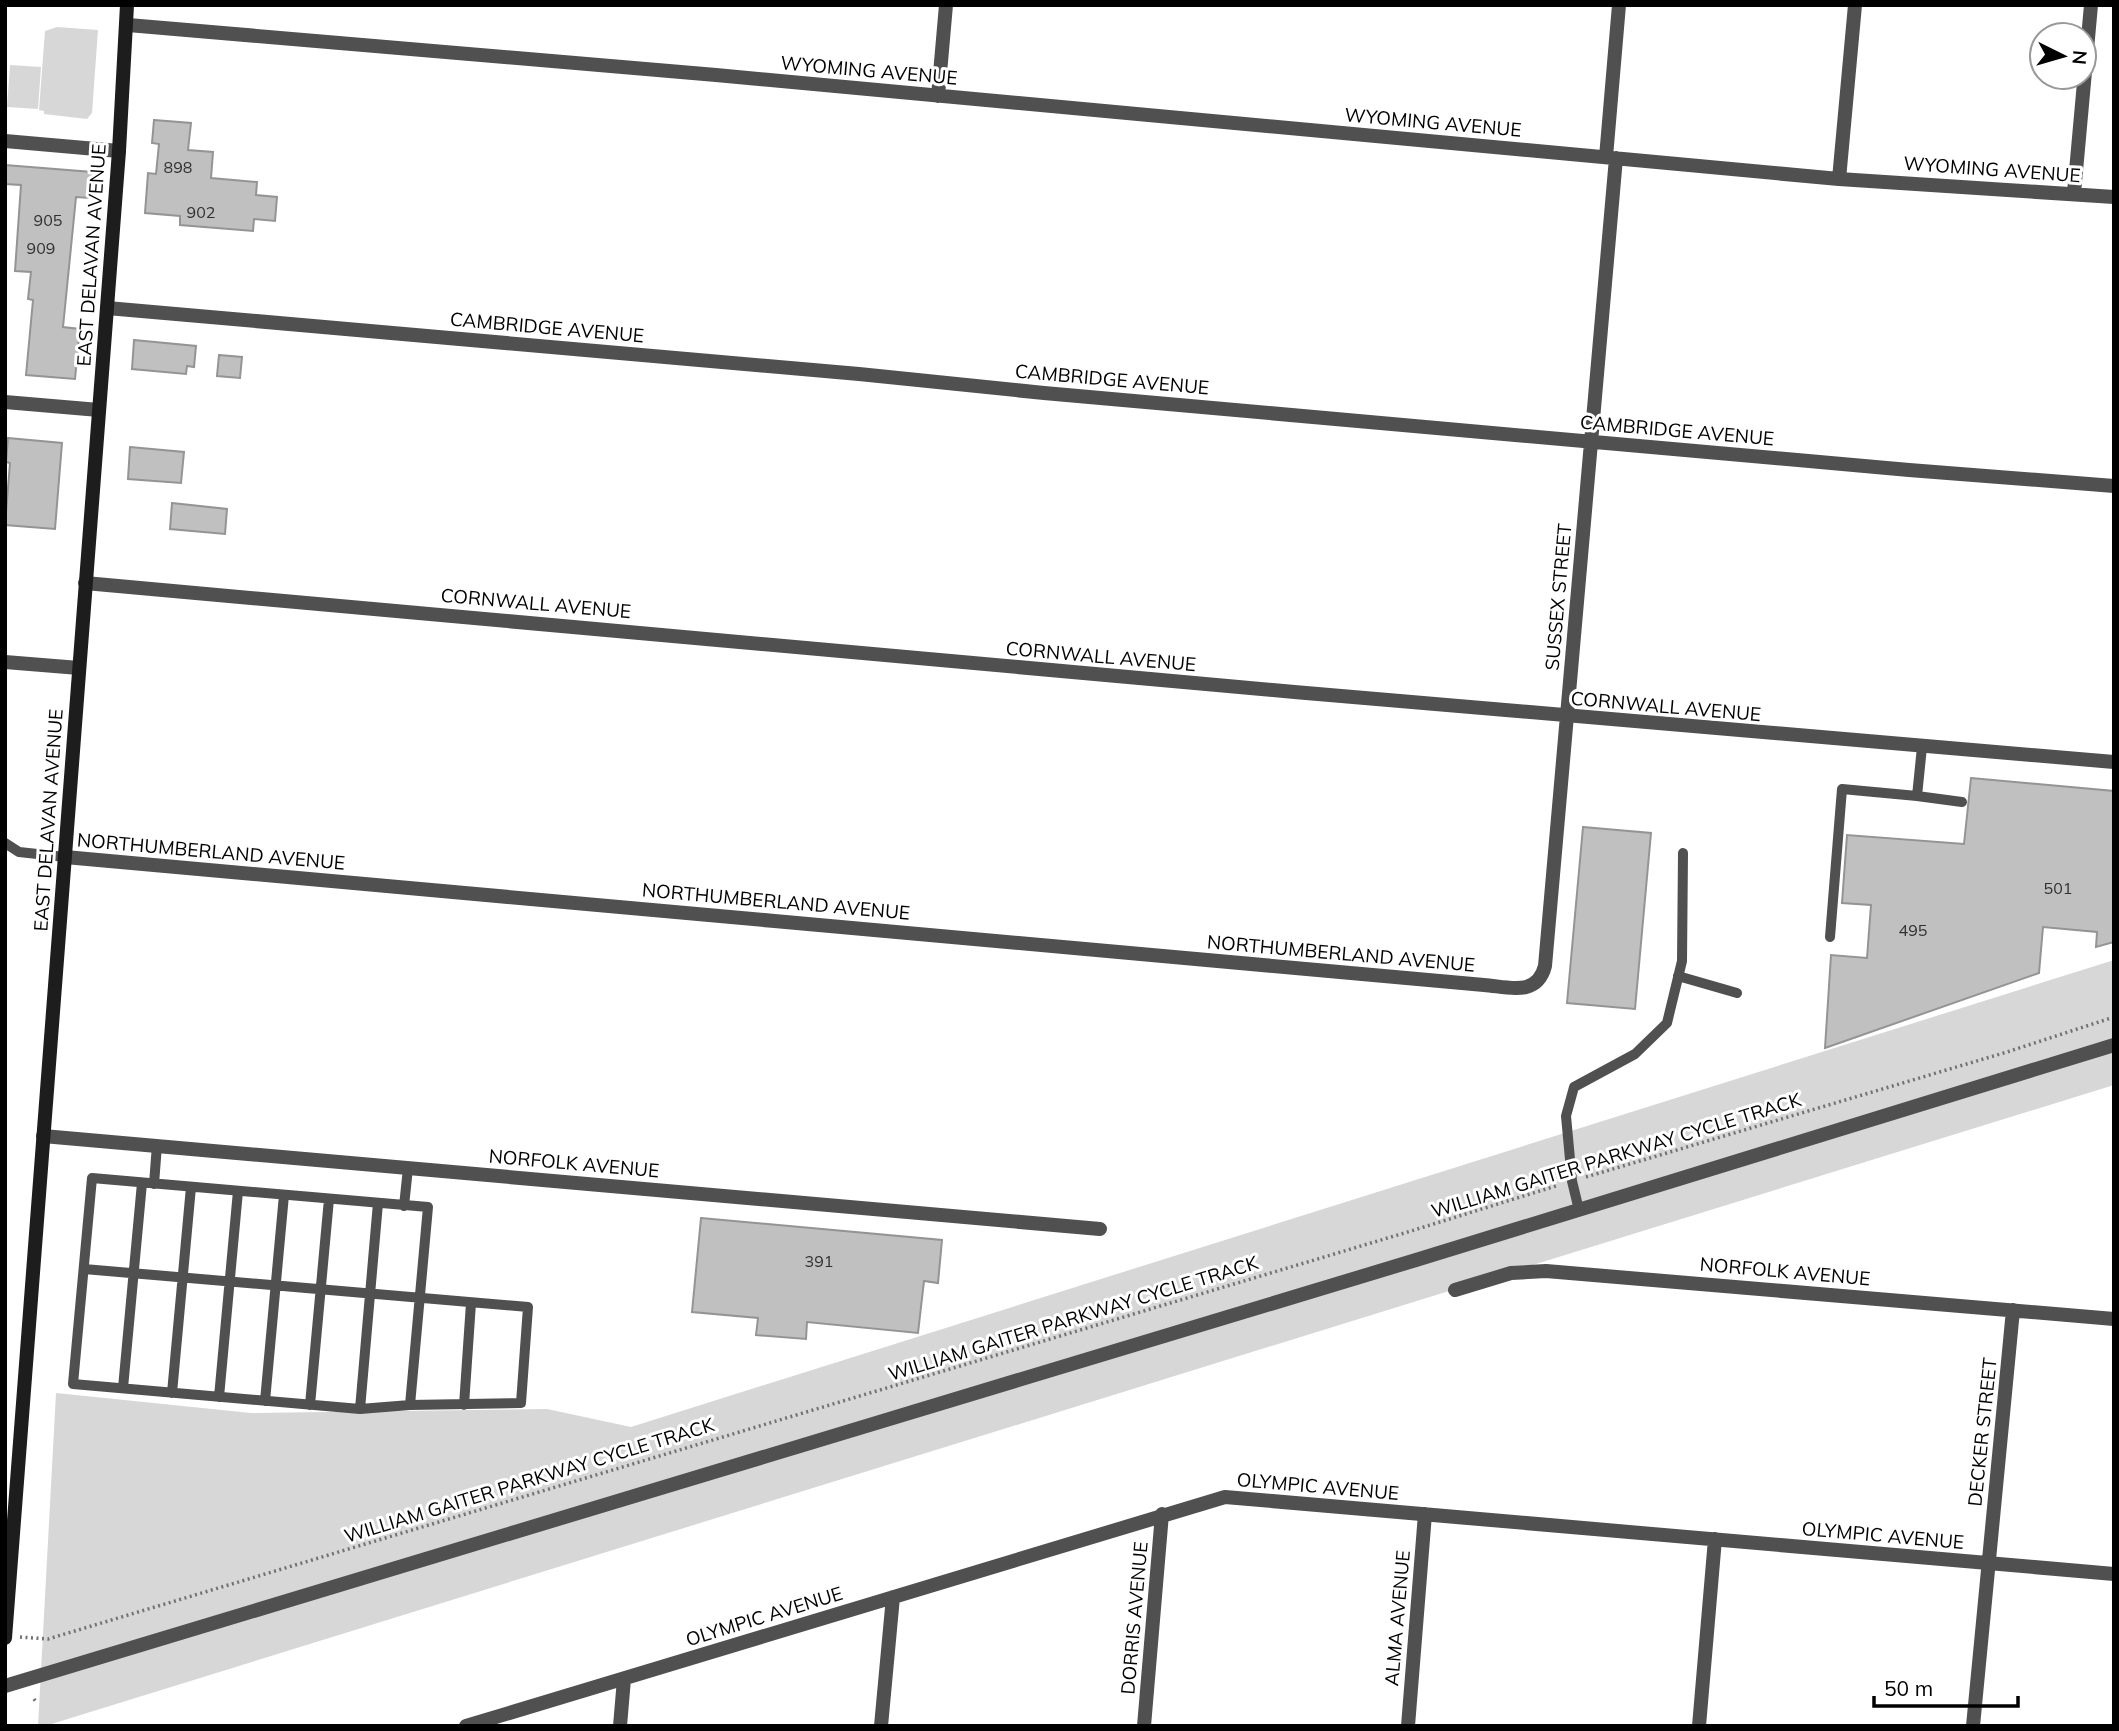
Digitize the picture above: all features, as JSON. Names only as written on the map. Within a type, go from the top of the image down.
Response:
[{"type":"street","name":"EAST DELAVAN AVENUE","points":[[5,1638],[119,151],[127,5]]},
{"type":"street","points":[[938,96],[946,5]]},
{"type":"street","name":"SUSSEX STREET","points":[[1484,985],[1523,988],[1536,983],[1543,975],[1591,441],[1619,5]]},
{"type":"street","points":[[1839,179],[1855,5]]},
{"type":"street","points":[[2074,193],[2091,5]]},
{"type":"street","name":"WYOMING AVENUE","points":[[128,25],[1839,179],[2114,197]]},
{"type":"street","points":[[5,141],[119,151]]},
{"type":"street","name":"CAMBRIDGE AVENUE","points":[[107,309],[2114,486]]},
{"type":"street","points":[[5,402],[99,410]]},
{"type":"street","name":"CORNWALL AVENUE","points":[[85,583],[764,642],[1022,668],[2114,762]]},
{"type":"street","points":[[5,662],[79,668]]},
{"type":"street","name":"NORTHUMBERLAND AVENUE","points":[[65,858],[1484,985]]},
{"type":"street","points":[[5,1686],[1579,1210],[2114,1045]]},
{"type":"street","name":"NORFOLK AVENUE","points":[[43,1136],[1100,1229]]},
{"type":"street","name":"NORFOLK AVENUE","points":[[1455,1290],[1511,1273],[1546,1271],[2114,1319]]},
{"type":"street","name":"DECKER STREET","points":[[1973,1726],[2013,1310]]},
{"type":"street","name":"OLYMPIC AVENUE","points":[[466,1726],[1225,1497],[2114,1574]]},
{"type":"street","name":"DORRIS AVENUE","points":[[1144,1726],[1162,1514]]},
{"type":"street","name":"ALMA AVENUE","points":[[1408,1726],[1425,1514]]},
{"type":"street","points":[[1699,1726],[1715,1539]]},
{"type":"street","points":[[881,1726],[893,1597]]},
{"type":"street","points":[[620,1726],[624,1679]]},
{"type":"lane","points":[[1917,796],[1922,747]]},
{"type":"lane","points":[[1830,937],[1842,789],[1962,802]]},
{"type":"lane","points":[[5,843],[19,852],[65,858]]},
{"type":"lane","points":[[1579,1210],[1572,1181],[1566,1116],[1574,1087],[1635,1054],[1667,1023],[1682,961],[1683,853]]},
{"type":"lane","points":[[1678,976],[1737,993]]},
{"type":"lane","points":[[154,1184],[157,1145]]},
{"type":"lane","points":[[404,1206],[408,1168]]},
{"type":"lane","points":[[85,1269],[321,1289],[371,1294],[420,1298],[471,1303],[528,1307],[521,1403],[410,1405],[360,1409],[74,1384],[92,1178],[428,1207],[420,1298],[410,1405]]},
{"type":"lane","points":[[123,1388],[142,1182]]},
{"type":"lane","points":[[172,1393],[191,1187]]},
{"type":"lane","points":[[219,1397],[238,1191]]},
{"type":"lane","points":[[265,1401],[284,1195]]},
{"type":"lane","points":[[310,1405],[329,1199]]},
{"type":"lane","points":[[360,1409],[379,1203]]},
{"type":"lane","points":[[464,1405],[471,1303]]},
{"type":"path","name":"WILLIAM GAITER PARKWAY CYCLE TRACK","points":[[38,1639],[62,1635],[828,1406],[2007,1052],[2114,1017]]},
{"type":"shaded area","points":[[57,27],[98,30],[92,113],[87,119],[44,114],[44,111],[39,110],[45,31]]},
{"type":"shaded area","points":[[10,65],[41,67],[38,109],[7,107]]},
{"type":"shaded area","points":[[2114,960],[2114,1085],[38,1726],[56,1393],[251,1413],[547,1409],[631,1427]]},
{"type":"building","points":[[154,120],[191,123],[188,150],[213,152],[211,178],[257,182],[256,195],[277,197],[275,221],[254,219],[253,231],[180,225],[180,216],[145,213],[148,173],[156,174],[159,144],[152,143]]},
{"type":"building","points":[[5,165],[92,172],[90,198],[76,197],[63,327],[80,329],[75,379],[26,375],[33,300],[28,299],[31,272],[15,271],[21,185],[5,184]]},
{"type":"building","points":[[134,340],[196,346],[194,367],[187,366],[186,374],[132,369]]},
{"type":"building","points":[[219,355],[242,357],[240,378],[217,376]]},
{"type":"building","points":[[8,438],[62,443],[55,529],[5,525],[10,463],[6,462]]},
{"type":"building","points":[[130,447],[184,452],[181,483],[128,479]]},
{"type":"building","points":[[172,503],[227,509],[225,534],[170,529]]},
{"type":"building","points":[[1971,778],[2114,791],[2114,942],[2096,947],[2097,932],[2043,927],[2039,973],[1825,1048],[1831,955],[1867,958],[1871,905],[1842,903],[1847,835],[1964,844]]},
{"type":"building","points":[[1583,827],[1651,833],[1635,1009],[1567,1003]]},
{"type":"building","points":[[701,1218],[942,1240],[938,1283],[924,1281],[918,1333],[807,1322],[806,1339],[756,1335],[758,1318],[692,1312]]}]
